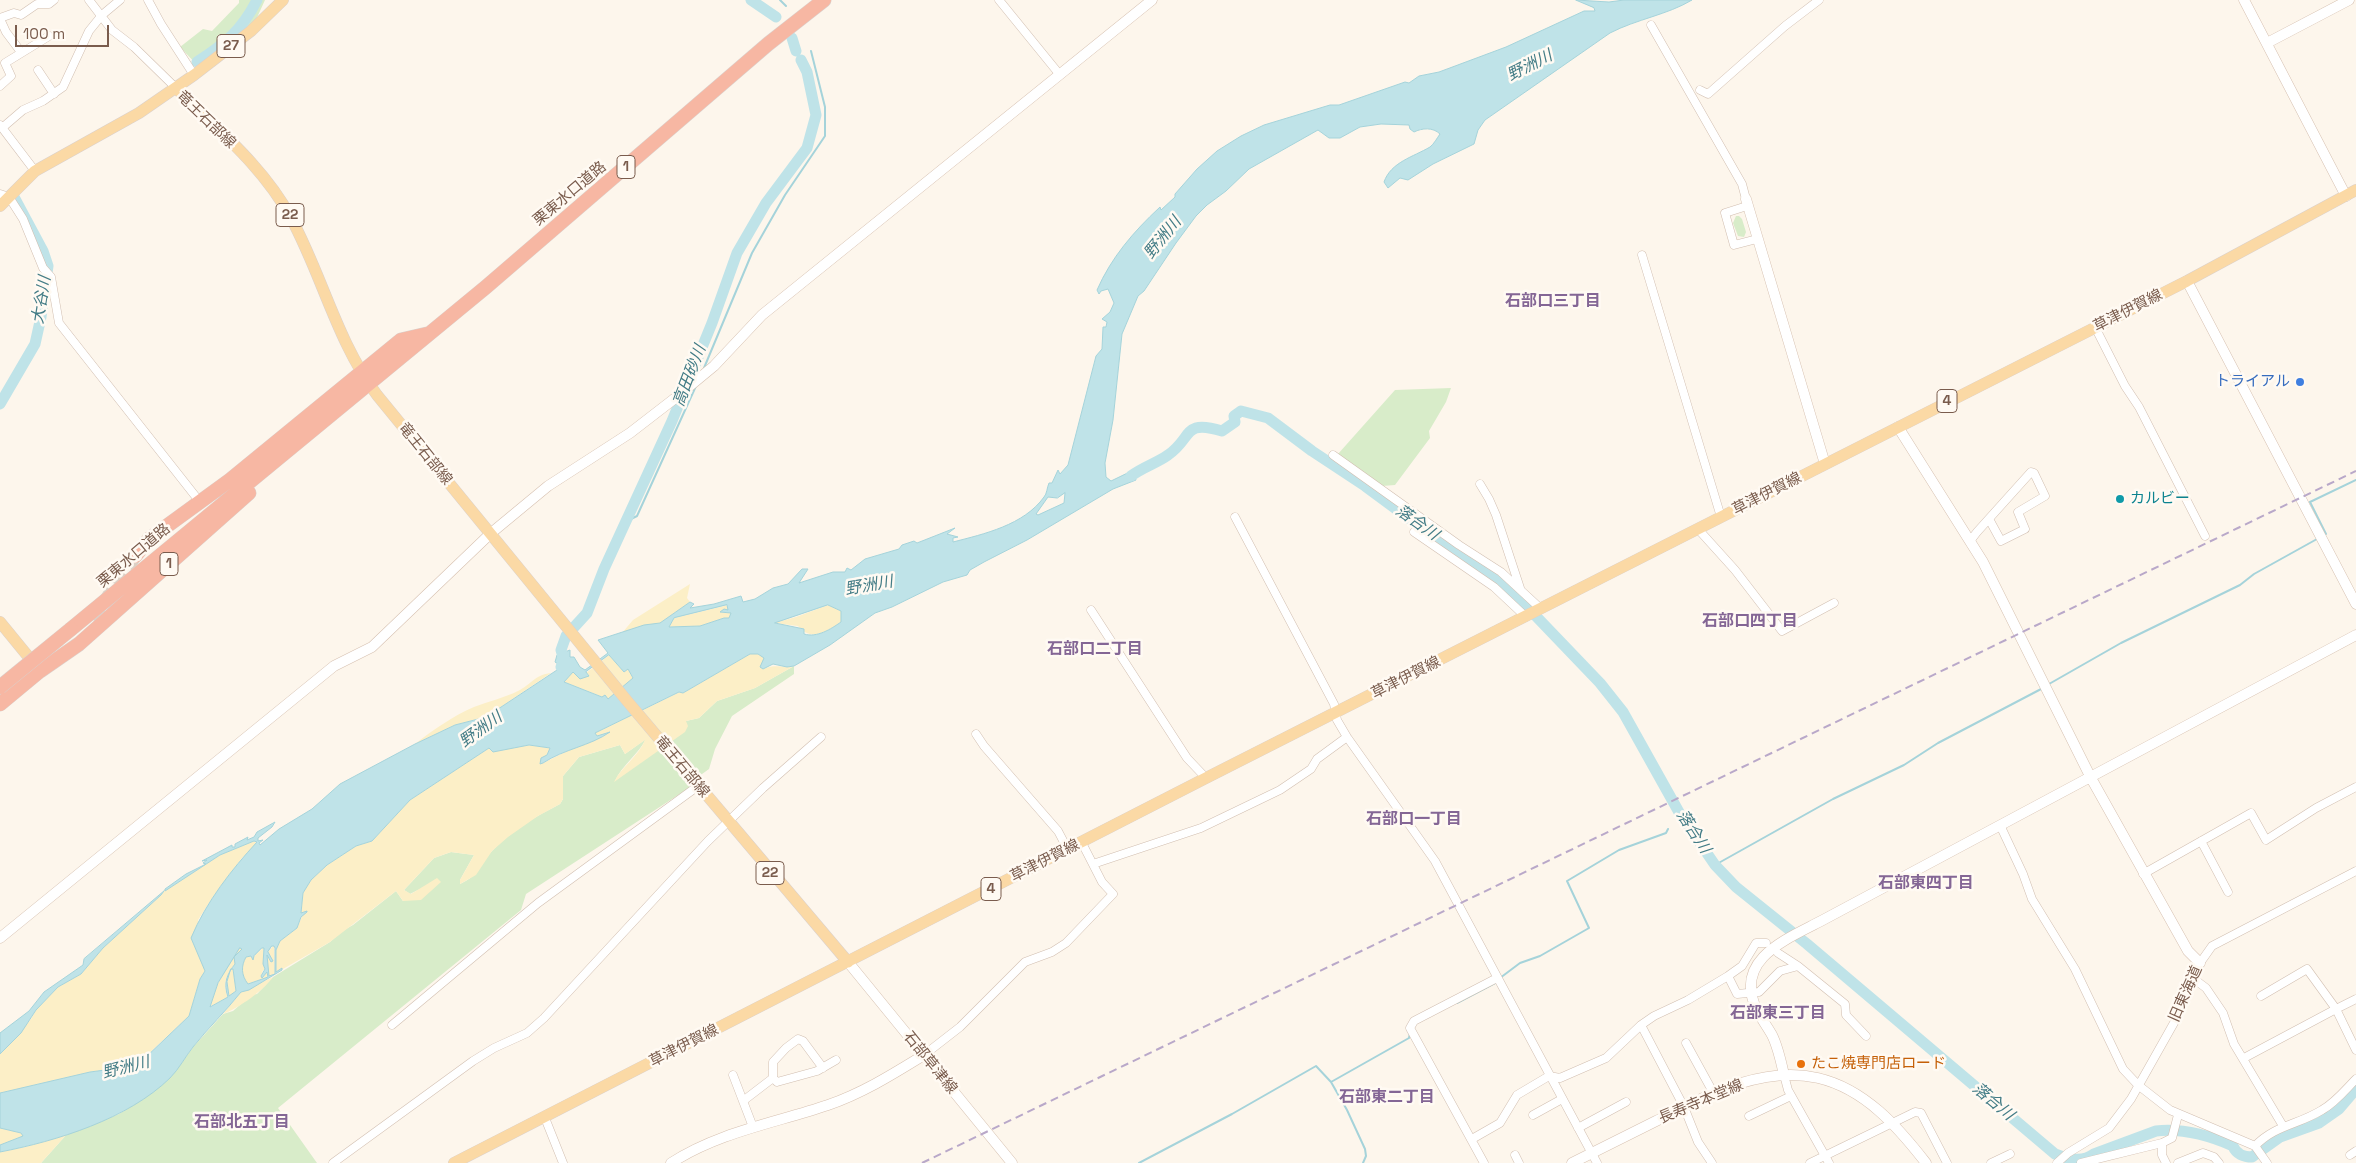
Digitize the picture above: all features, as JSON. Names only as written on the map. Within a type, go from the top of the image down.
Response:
[{"type":"highway","name":"栗東水口道路","points":[[0,688],[288,448],[401,340],[428,334],[494,280],[768,44],[824,0]]},
{"type":"highway","name":"栗東水口道路","points":[[135,556],[149,539],[230,480],[364,377]]},
{"type":"highway","name":"栗東水口道路","points":[[40,671],[79,644],[218,522],[280,464],[288,448]]},
{"type":"highway","name":"栗東水口道路","points":[[0,704],[40,671],[93,620]]},
{"type":"main road","name":"27","points":[[176,88],[251,31],[283,0]]},
{"type":"main road","name":"竜王石部線","points":[[0,206],[4,196],[35,171],[139,114],[176,88],[255,168],[280,198],[301,237],[364,377],[490,534],[696,784],[848,962]]},
{"type":"main road","name":"草津伊賀線","points":[[454,1163],[1206,778],[2187,281],[2351,193]]},
{"type":"main road","points":[[0,622],[40,671]]},
{"type":"street","points":[[21,52],[6,32],[0,18],[14,13],[21,15],[38,4],[44,5],[54,0]]},
{"type":"street","points":[[89,0],[112,30],[134,47],[176,88]]},
{"type":"street","points":[[35,171],[1,127],[23,110],[54,94],[63,87],[88,31],[102,15],[120,0]]},
{"type":"street","points":[[148,0],[194,75]]},
{"type":"street","points":[[999,0],[1060,75]]},
{"type":"street","points":[[0,938],[334,666],[372,646],[490,534],[548,486],[630,433],[677,397],[714,366],[762,315],[1152,0]]},
{"type":"street","points":[[1700,90],[1708,94],[1785,26],[1819,0]]},
{"type":"street","points":[[2244,0],[2351,193]]},
{"type":"street","points":[[2267,43],[2349,0]]},
{"type":"street","points":[[1651,25],[1742,184],[1826,464]]},
{"type":"street","points":[[0,86],[11,76],[5,63],[49,36]]},
{"type":"street","points":[[38,70],[54,94]]},
{"type":"street","points":[[4,196],[23,219],[43,268],[51,277],[59,323],[200,502]]},
{"type":"street","points":[[1746,202],[1725,213],[1734,245],[1757,239]]},
{"type":"street","points":[[1642,255],[1721,517]]},
{"type":"street","points":[[2187,281],[2356,604]]},
{"type":"street","points":[[2096,327],[2125,386],[2139,407],[2205,536]]},
{"type":"street","points":[[1898,427],[1970,541],[2020,633],[2091,778],[2143,874],[2188,951],[2200,963]]},
{"type":"street","points":[[1333,455],[1459,545],[1501,572],[1520,588]]},
{"type":"street","points":[[1970,541],[1989,519],[2030,472],[2034,473],[2045,496],[2018,512],[2025,529],[2001,541],[1989,519]]},
{"type":"street","points":[[1480,484],[1493,507],[1520,588],[1533,613]]},
{"type":"street","points":[[1234,517],[1334,704],[1337,720],[1435,861],[1597,1163]]},
{"type":"street","points":[[1698,529],[1735,570],[1782,631],[1834,603]]},
{"type":"street","points":[[1414,532],[1533,613]]},
{"type":"street","points":[[1091,610],[1187,758],[1206,778]]},
{"type":"street","points":[[1829,1163],[1791,1096],[1778,1051],[1756,1008],[1752,993],[1754,971],[1761,958],[1767,952],[1800,932],[2356,635]]},
{"type":"street","points":[[976,734],[984,746],[1058,831],[1068,850]]},
{"type":"street","points":[[1093,864],[1201,828],[1272,794],[1311,768],[1317,760],[1347,737]]},
{"type":"street","points":[[333,1163],[473,1061],[494,1048],[527,1033],[568,993],[728,821],[821,738]]},
{"type":"street","points":[[392,1025],[538,903],[696,784]]},
{"type":"street","points":[[2143,874],[2251,813],[2266,840],[2316,808],[2356,787]]},
{"type":"street","points":[[2000,825],[2032,899],[2075,969],[2123,1069],[2138,1085],[2178,1115],[2255,1146],[2267,1163]]},
{"type":"street","points":[[2200,841],[2228,892]]},
{"type":"street","points":[[671,1163],[706,1143],[841,1100],[883,1080],[924,1055],[960,1027],[1025,962],[1052,952],[1066,943],[1113,894],[1102,882],[1082,843]]},
{"type":"street","name":"旧東海道","points":[[2058,1162],[2068,1153],[2109,1128],[2131,1099],[2174,1021],[2200,963],[2212,946],[2356,871]]},
{"type":"street","points":[[1472,1139],[1500,1123],[1517,1095],[1550,1076],[1560,1078],[1606,1058],[1641,1025],[1668,1008],[1688,1000],[1728,976],[1742,966],[1756,943],[1766,943]]},
{"type":"street","points":[[1778,953],[1798,966],[1844,1004],[1846,1015],[1866,1036]]},
{"type":"street","name":"石部草津線","points":[[848,962],[1012,1163]]},
{"type":"street","points":[[1728,976],[1737,994],[1752,993],[1763,989],[1780,971],[1798,966]]},
{"type":"street","points":[[2261,996],[2307,969],[2336,1009],[2356,1050]]},
{"type":"street","points":[[1484,1163],[1410,1028],[1414,1021],[1497,978]]},
{"type":"street","points":[[2194,979],[2206,988],[2222,1013],[2234,1044],[2283,1126]]},
{"type":"street","points":[[2244,1058],[2356,999]]},
{"type":"street","points":[[1641,1025],[1684,1107],[1698,1142],[1712,1163]]},
{"type":"street","points":[[743,1101],[773,1078],[774,1062],[786,1048],[798,1039],[803,1041],[823,1068]]},
{"type":"street","points":[[1686,1043],[1714,1094]]},
{"type":"street","points":[[773,1078],[777,1082],[817,1071],[836,1060]]},
{"type":"street","points":[[733,1075],[753,1127]]},
{"type":"street","name":"長寿寺本堂線","points":[[1572,1163],[1730,1086],[1763,1077],[1784,1075],[1818,1078],[1858,1095],[1892,1122],[1926,1163]]},
{"type":"street","points":[[2255,1146],[2265,1135],[2283,1126],[2295,1124],[2323,1110],[2338,1100],[2356,1079]]},
{"type":"street","points":[[1749,1116],[1791,1096]]},
{"type":"street","points":[[1533,1116],[1562,1098]]},
{"type":"street","points":[[1578,1128],[1626,1102]]},
{"type":"street","points":[[1810,1163],[1915,1112],[1921,1113],[1946,1163]]},
{"type":"street","points":[[2081,1163],[2162,1143],[2172,1138],[2178,1115]]},
{"type":"street","points":[[545,1118],[563,1163]]},
{"type":"street","points":[[2162,1143],[2162,1155],[2166,1163]]},
{"type":"street","points":[[2178,1163],[2203,1153],[2214,1157],[2219,1163]]},
{"type":"street","points":[[1991,1163],[2010,1154]]},
{"type":"street","points":[[1515,1155],[1519,1163]]},
{"type":"green space","points":[[239,0],[265,0],[255,22],[199,67],[180,47],[203,29],[212,31],[239,3]]},
{"type":"green space","points":[[1736,216],[1742,219],[1746,232],[1744,237],[1738,236],[1733,223]]},
{"type":"green space","points":[[1451,388],[1446,402],[1429,431],[1430,438],[1395,485],[1382,486],[1338,454],[1395,390]]},
{"type":"green space","points":[[794,666],[794,674],[732,716],[715,749],[709,769],[691,782],[692,786],[526,894],[521,910],[278,1108],[317,1163],[41,1163],[67,1134],[119,1114],[171,1077],[194,1046],[223,1014],[233,1011],[251,995],[257,994],[273,977],[330,942],[396,891],[403,901],[420,889],[410,894],[404,890],[434,858],[451,852],[474,855],[460,880],[460,884],[467,881],[479,869],[492,851],[507,837],[533,819],[560,804],[563,799],[563,776],[579,757],[620,745],[625,754],[646,739],[615,781],[686,721],[699,718],[717,701],[755,688]]},
{"type":"sand","points":[[690,584],[687,598],[690,602],[661,623],[622,633],[633,620]]},
{"type":"sand","points":[[728,605],[729,610],[721,612],[731,613],[729,618],[700,626],[669,627],[674,618]]},
{"type":"sand","points":[[828,605],[841,611],[841,622],[819,634],[808,634],[798,626],[774,623],[796,617]]},
{"type":"sand","points":[[750,654],[758,654],[765,658],[763,669],[794,666],[755,688],[717,701],[699,718],[686,721],[688,726],[685,732],[614,782],[645,740],[625,754],[620,745],[579,757],[563,776],[563,799],[560,804],[538,816],[508,837],[492,851],[476,875],[460,884],[460,880],[474,855],[451,852],[434,858],[404,890],[411,894],[437,878],[441,882],[421,900],[403,901],[396,891],[330,942],[276,973],[276,950],[280,941],[297,928],[304,912],[301,913],[303,893],[311,880],[327,865],[356,846],[372,841],[410,800],[489,748],[493,751],[529,745],[550,748],[543,763],[608,731],[597,736],[595,733],[680,692],[683,693]]},
{"type":"sand","points":[[609,655],[624,672],[628,668],[633,679],[608,699],[564,682],[573,672],[589,675],[586,673]]},
{"type":"sand","points":[[551,673],[486,717],[455,725],[415,744],[458,715],[513,693],[537,678]]},
{"type":"sand","points":[[254,841],[257,843],[253,849],[242,858],[198,920],[205,971],[200,979],[189,1016],[145,1057],[120,1068],[90,1072],[0,1093],[0,1054],[31,1019],[36,1010],[58,987],[81,974],[103,948],[161,895],[165,889],[220,855]]},
{"type":"sand","points":[[274,945],[275,974],[269,977],[267,955],[272,960],[268,952]]},
{"type":"sand","points":[[240,947],[242,949],[236,957],[235,964],[225,983],[228,997],[209,1007],[218,983]]},
{"type":"sand","points":[[264,947],[265,970],[263,970],[261,976],[263,977],[267,972],[268,977],[247,984],[242,970],[244,960],[246,957],[251,956],[252,958]]},
{"type":"sand","points":[[231,969],[233,969],[236,991],[229,997],[227,982]]},
{"type":"sand","points":[[273,977],[251,998],[223,1014],[241,992]]},
{"type":"sand","points":[[0,1128],[21,1133],[24,1136],[0,1145]]},
{"type":"sand","points":[[67,1134],[41,1163],[0,1163],[0,1152],[25,1147]]},
{"type":"water","name":"野洲川","points":[[1576,0],[1609,2],[1624,0],[1692,0],[1672,10],[1610,33],[1485,120],[1478,130],[1474,144],[1433,164],[1408,180],[1400,178],[1388,188],[1384,182],[1387,175],[1397,165],[1431,146],[1440,134],[1434,130],[1427,129],[1414,132],[1410,129],[1409,125],[1381,124],[1360,127],[1340,138],[1329,138],[1318,130],[1249,169],[1196,216],[1144,291],[1138,296],[1122,334],[1113,420],[1105,463],[1106,477],[1111,481],[1144,465],[1144,468],[1135,476],[1136,480],[1113,489],[1027,540],[970,570],[967,575],[943,582],[892,607],[875,613],[830,645],[794,666],[787,667],[773,664],[763,669],[760,667],[764,658],[758,654],[750,654],[683,693],[679,692],[595,733],[597,736],[610,732],[602,737],[540,764],[541,758],[547,755],[550,748],[529,745],[493,752],[489,748],[410,800],[372,841],[356,846],[327,865],[311,880],[303,893],[301,913],[307,912],[301,917],[297,928],[280,941],[276,950],[276,972],[282,968],[282,970],[249,990],[241,992],[199,1040],[170,1078],[134,1105],[113,1117],[68,1135],[0,1152],[0,1145],[23,1136],[21,1133],[0,1128],[0,1093],[90,1072],[120,1068],[145,1058],[189,1016],[200,979],[205,971],[191,938],[204,912],[220,887],[257,842],[254,841],[220,855],[165,891],[165,889],[186,874],[206,864],[203,863],[207,860],[202,861],[232,845],[232,847],[235,847],[235,844],[248,837],[247,840],[254,837],[257,832],[275,822],[272,827],[258,838],[258,841],[263,840],[259,843],[260,845],[279,829],[312,809],[340,784],[455,725],[486,717],[557,670],[561,666],[555,662],[557,655],[570,650],[570,657],[574,657],[580,667],[585,670],[608,653],[598,640],[644,625],[660,623],[690,602],[694,604],[690,608],[714,604],[741,596],[743,602],[755,599],[773,588],[788,584],[802,569],[808,569],[799,583],[833,572],[845,572],[847,568],[851,570],[865,559],[899,549],[902,545],[914,541],[917,543],[955,528],[947,534],[958,537],[953,538],[953,542],[1003,527],[1026,515],[1045,496],[1049,483],[1052,483],[1058,470],[1060,474],[1068,465],[1096,356],[1102,349],[1103,327],[1106,327],[1107,322],[1102,319],[1110,312],[1114,303],[1108,289],[1101,291],[1099,294],[1097,290],[1103,278],[1116,256],[1132,236],[1160,207],[1161,210],[1175,197],[1175,194],[1197,169],[1217,151],[1241,136],[1264,125],[1330,105],[1339,105],[1405,82],[1409,83],[1419,76],[1439,72],[1506,47],[1584,11],[1595,11],[1594,8]],"holes":[[[1065,493],[1064,503],[1038,515],[1036,514],[1048,497],[1057,498]],[[727,605],[728,610],[724,609],[720,612],[731,613],[729,618],[700,626],[669,627],[674,618]],[[828,605],[841,611],[841,622],[828,630],[819,634],[809,635],[804,634],[804,629],[775,623]],[[609,655],[624,672],[628,669],[633,678],[608,699],[605,695],[602,697],[564,682],[573,672],[580,679],[589,676],[586,672]],[[272,946],[275,948],[275,974],[269,976],[267,955],[271,962],[273,961],[268,952]],[[264,948],[263,964],[265,969],[261,976],[262,978],[267,972],[268,977],[248,984],[243,974],[243,964],[246,957],[251,956],[253,960],[254,956]],[[234,957],[235,964],[231,969],[233,969],[236,991],[229,996],[227,982],[231,970],[226,983],[228,997],[210,1007],[218,983]]]},
{"type":"water","points":[[164,891],[103,948],[81,974],[58,987],[36,1010],[21,1033],[0,1054],[0,1033],[29,1011],[44,992],[83,965],[84,959]]},
{"type":"waterway","name":"大谷川","points":[[197,62],[232,36],[245,20],[257,0]]},
{"type":"waterway","name":"高田砂川","points":[[751,0],[776,17]]},
{"type":"waterway","points":[[780,0],[786,6]]},
{"type":"waterway","name":"高田砂川","points":[[792,38],[796,51]]},
{"type":"waterway","points":[[704,368],[752,253],[785,195],[825,136],[825,107],[811,51]]},
{"type":"waterway","name":"高田砂川","points":[[561,667],[565,664],[561,650],[566,636],[587,613],[604,569],[672,421],[712,323],[737,253],[766,203],[807,148],[816,115],[807,72],[801,60]]},
{"type":"waterway","name":"大谷川","points":[[0,404],[35,344],[48,266],[43,251],[13,195]]},
{"type":"waterway","points":[[625,522],[637,516],[696,386]]},
{"type":"waterway","name":"落合川","points":[[1131,476],[1168,455],[1194,429],[1200,427],[1222,431],[1235,422],[1234,416],[1241,411],[1268,418],[1312,451],[1508,587],[1600,683],[1623,712],[1680,814],[1715,865],[1736,887],[1807,944],[2055,1154],[2070,1159],[2085,1158],[2156,1131],[2166,1130],[2205,1136],[2233,1146],[2241,1155],[2252,1157],[2280,1137],[2319,1123],[2339,1109],[2356,1089]]},
{"type":"waterway","points":[[2323,536],[2326,534],[2310,502],[2356,480]]},
{"type":"waterway","points":[[2049,684],[2121,643],[2240,585],[2254,574],[2317,539]]},
{"type":"waterway","points":[[1715,865],[1833,799],[1904,765],[1938,743],[2043,688]]},
{"type":"waterway","points":[[1500,978],[1520,963],[1540,956],[1589,928],[1567,881],[1619,850],[1666,833],[1668,829]]},
{"type":"waterway","points":[[1457,1003],[1497,982]]},
{"type":"waterway","points":[[1331,1082],[1409,1038],[1410,1033]]},
{"type":"waterway","points":[[1139,1163],[1232,1114],[1316,1066],[1331,1082],[1347,1110],[1365,1149],[1366,1156],[1363,1163]]},
{"type":"tunnel","points":[[93,620],[135,556]]},
{"type":"railway","points":[[922,1163],[2356,471]]},
{"type":"place","name":"トライアル","points":[[2300,382]]},
{"type":"place","name":"カルビー","points":[[2120,499]]},
{"type":"place","name":"たこ焼専門店ロード","points":[[1801,1064]]},
{"type":"district","name":"石部口三丁目","points":[[1553,302]]},
{"type":"district","name":"石部口四丁目","points":[[1750,622]]},
{"type":"district","name":"石部口二丁目","points":[[1095,650]]},
{"type":"district","name":"石部口一丁目","points":[[1414,820]]},
{"type":"district","name":"石部東四丁目","points":[[1926,884]]},
{"type":"district","name":"石部東三丁目","points":[[1778,1014]]},
{"type":"district","name":"石部東二丁目","points":[[1387,1098]]},
{"type":"district","name":"石部北五丁目","points":[[242,1123]]}]
